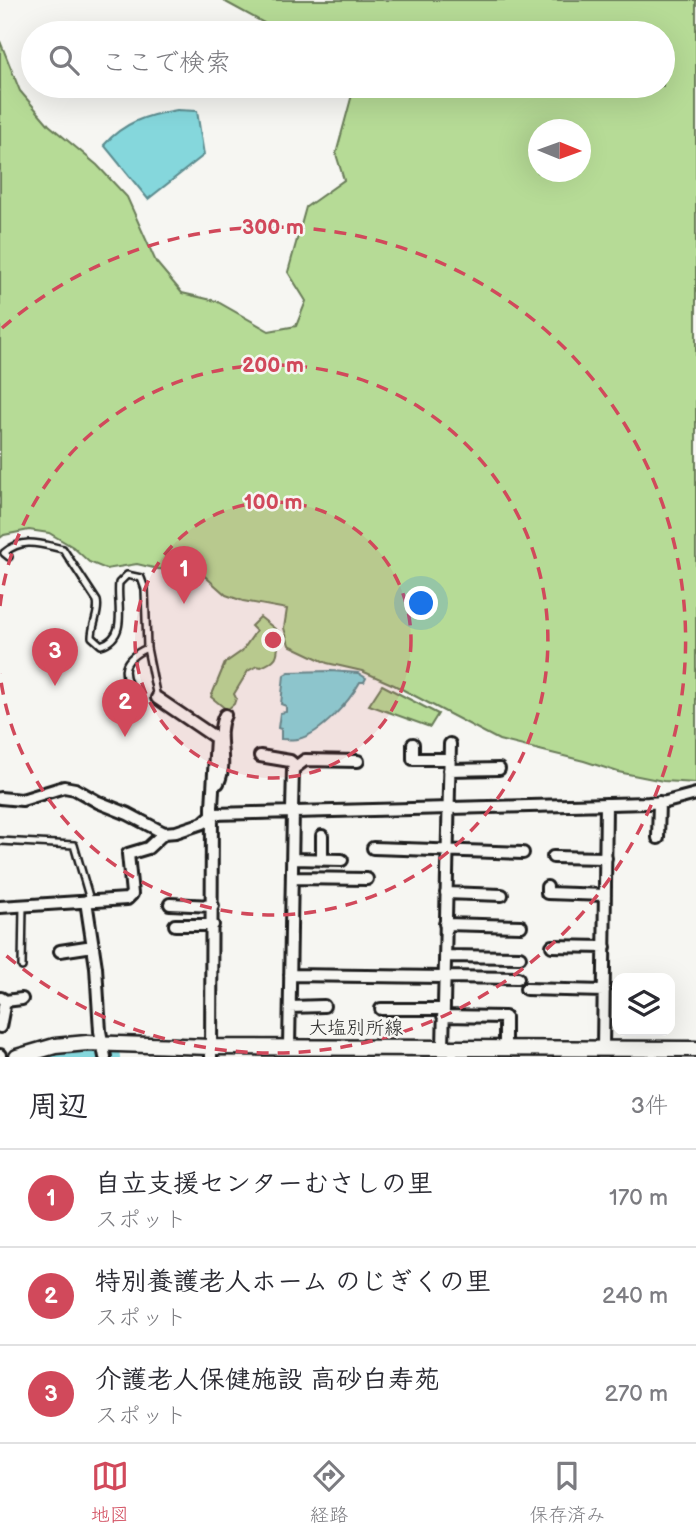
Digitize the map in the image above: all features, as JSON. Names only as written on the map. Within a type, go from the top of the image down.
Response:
[{"type":"main road","name":"大塩別所線","points":[[18,1057],[55,1046],[210,1052],[261,1052],[289,1047],[366,1052],[443,1048],[603,1053],[696,1049]]},
{"type":"street","points":[[157,698],[216,738],[210,1052]]},
{"type":"street","points":[[213,792],[221,780],[221,731],[225,715]]},
{"type":"street","points":[[413,744],[413,759],[499,769]]},
{"type":"street","points":[[443,1048],[450,744]]},
{"type":"street","points":[[260,756],[290,761],[296,766]]},
{"type":"street","points":[[289,1047],[293,769],[304,760],[358,761]]},
{"type":"street","points":[[0,798],[22,800],[64,787],[75,789],[98,803],[128,814],[164,833],[203,823],[213,814],[659,802],[696,794]]},
{"type":"street","points":[[658,838],[659,802]]},
{"type":"street","points":[[603,1053],[606,804]]},
{"type":"street","points":[[0,907],[127,899],[132,894],[128,854],[148,848],[164,833]]},
{"type":"street","points":[[322,836],[322,860]]},
{"type":"street","points":[[373,848],[523,853]]},
{"type":"street","points":[[553,857],[606,858]]},
{"type":"street","points":[[292,859],[342,860]]},
{"type":"street","points":[[292,878],[367,879]]},
{"type":"street","points":[[547,887],[547,893],[605,895]]},
{"type":"street","points":[[446,893],[502,895]]},
{"type":"street","points":[[88,901],[103,1049]]},
{"type":"street","points":[[170,904],[213,906]]},
{"type":"street","points":[[445,924],[521,926]]},
{"type":"street","points":[[175,925],[213,925]]},
{"type":"street","points":[[60,951],[93,946]]},
{"type":"street","points":[[552,946],[605,947]]},
{"type":"street","points":[[445,956],[520,957]]},
{"type":"street","points":[[290,975],[519,978]]},
{"type":"street","points":[[526,989],[604,991]]},
{"type":"street","points":[[0,1027],[2,999],[22,998]]},
{"type":"street","points":[[289,1007],[324,1006]]},
{"type":"street","points":[[381,1009],[397,1014],[443,1013],[505,1017],[505,1048]]},
{"type":"lane","points":[[9,557],[4,553],[14,544],[21,542],[63,549],[97,601],[99,608],[93,621],[92,637],[101,645],[113,638],[121,618],[119,583],[127,575],[141,578],[145,589],[147,648],[157,698]]},
{"type":"lane","points":[[138,703],[124,676],[124,670],[134,654],[147,648]]},
{"type":"lane","points":[[0,841],[74,845],[88,901]]},
{"type":"lane","points":[[22,967],[23,905]]},
{"type":"green space","points":[[222,0],[696,0],[696,783],[663,781],[618,772],[499,740],[394,685],[362,671],[327,663],[289,645],[284,628],[287,609],[226,595],[200,572],[158,569],[137,564],[106,569],[89,562],[73,547],[49,533],[29,530],[0,538],[0,41],[21,98],[26,98],[49,125],[97,165],[127,197],[156,262],[182,293],[216,301],[269,331],[296,326],[306,301],[288,272],[306,207],[344,180],[336,154],[351,98],[675,98],[675,21],[260,21]]},
{"type":"green space","points":[[260,617],[279,632],[276,657],[268,664],[248,671],[234,694],[234,704],[227,710],[211,697],[225,663],[242,651],[256,631],[251,626]]},
{"type":"green space","points":[[382,685],[438,714],[430,727],[369,705]]},
{"type":"water","points":[[177,110],[197,111],[204,155],[148,199],[104,145],[128,125],[156,114]]},
{"type":"water","points":[[289,672],[358,673],[366,678],[334,716],[316,731],[298,739],[281,739],[281,729],[278,728],[280,713],[286,712],[286,706],[281,704],[284,675]]},
{"type":"waterway","points":[[56,1057],[83,1053],[111,1054],[112,1057]]},
{"type":"place","name":"自立支援センターむさしの里","points":[[184,604]]},
{"type":"place","name":"介護老人保健施設 高砂白寿苑","points":[[55,686]]},
{"type":"place","name":"特別養護老人ホーム のじぎくの里","points":[[125,737]]}]
